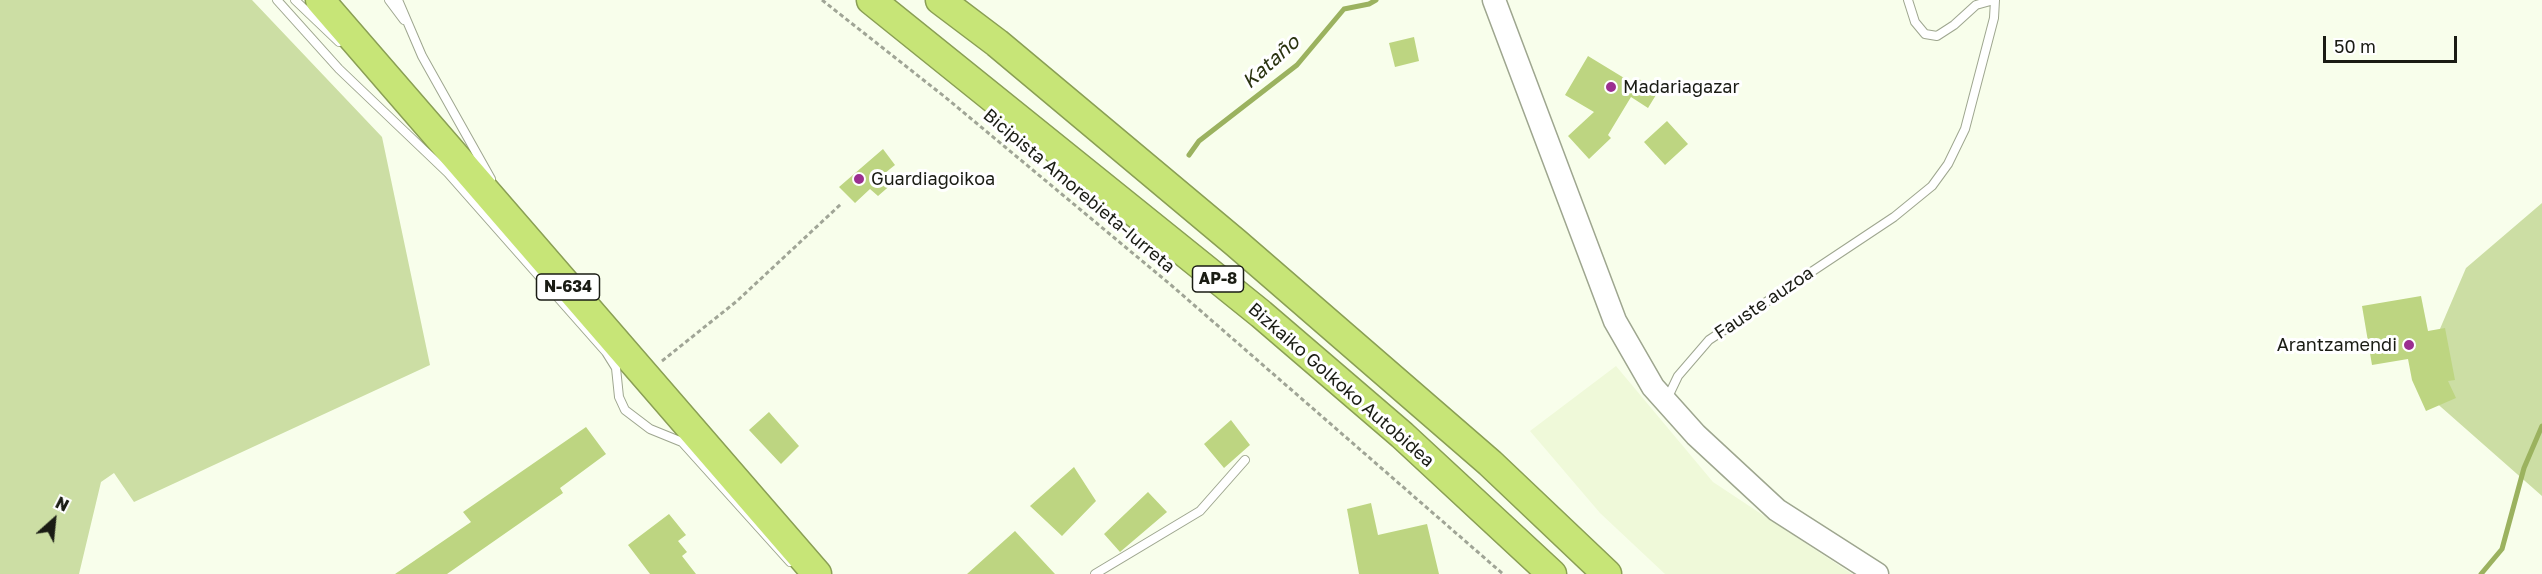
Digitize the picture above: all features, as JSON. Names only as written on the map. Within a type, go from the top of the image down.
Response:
[{"type":"highway","name":"N-634","points":[[320,0],[645,375],[807,571]]},
{"type":"highway","name":"Bizkaiko Golkoko Autobidea","points":[[871,0],[1261,314],[1402,435],[1552,574]]},
{"type":"highway","name":"AP-8","points":[[940,0],[997,43],[1236,243],[1490,463],[1607,574]]},
{"type":"street","points":[[1494,0],[1615,321],[1665,404],[1778,510],[1877,574]]},
{"type":"lane","points":[[277,0],[339,69],[448,173],[606,352],[616,368],[619,397],[625,410],[650,429],[682,442],[774,547],[807,571]]},
{"type":"lane","points":[[295,0],[344,47]]},
{"type":"lane","points":[[389,0],[412,31]]},
{"type":"lane","points":[[398,0],[513,223]]},
{"type":"lane","name":"Fauste auzoa","points":[[1665,404],[1678,376],[1709,340],[1894,217],[1932,186],[1948,164],[1965,129],[1994,18],[1994,0],[1976,5],[1954,25],[1937,36],[1925,34],[1915,22],[1908,0]]},
{"type":"lane","points":[[361,62],[430,127]]},
{"type":"lane","points":[[1095,574],[1200,511],[1245,460]]},
{"type":"path","name":"Bicipista Amorebieta-Iurreta","points":[[822,0],[973,120],[1171,285],[1503,574]]},
{"type":"path","points":[[645,375],[737,301],[841,204]]},
{"type":"shaded area","points":[[1616,366],[1713,482],[1852,574],[1665,574],[1600,513],[1530,431]]},
{"type":"green space","points":[[0,0],[252,0],[382,137],[430,365],[134,502],[114,473],[101,482],[79,574],[0,574]]},
{"type":"green space","points":[[2542,203],[2542,496],[2416,385],[2466,268]]},
{"type":"building","points":[[1414,37],[1419,61],[1395,67],[1389,43]]},
{"type":"building","name":"Madariagazar","points":[[1588,56],[1634,84],[1637,78],[1659,90],[1648,108],[1631,97],[1608,135],[1611,138],[1589,159],[1568,136],[1594,112],[1565,95]]},
{"type":"building","points":[[1667,121],[1688,144],[1665,165],[1644,142]]},
{"type":"building","name":"Guardiagoikoa","points":[[883,149],[895,165],[885,173],[893,183],[878,196],[870,189],[855,203],[839,187]]},
{"type":"building","name":"Arantzamendi","points":[[2421,296],[2428,331],[2445,328],[2455,380],[2448,381],[2456,398],[2426,411],[2412,380],[2408,359],[2372,365],[2362,306]]},
{"type":"building","points":[[769,412],[799,446],[781,464],[749,430]]},
{"type":"building","points":[[1231,420],[1250,445],[1224,468],[1204,444]]},
{"type":"building","points":[[586,427],[606,454],[560,488],[563,493],[447,574],[395,574],[471,522],[463,512]]},
{"type":"building","points":[[1074,467],[1096,501],[1062,536],[1030,506]]},
{"type":"building","points":[[1148,492],[1167,512],[1120,552],[1104,534]]},
{"type":"building","points":[[1371,503],[1378,535],[1427,524],[1439,574],[1359,574],[1347,509]]},
{"type":"building","points":[[669,514],[686,535],[678,541],[687,552],[682,556],[696,574],[650,574],[628,545]]},
{"type":"building","points":[[1015,531],[1055,574],[967,574]]},
{"type":"waterway","name":"Kataño","points":[[1189,155],[1199,141],[1297,65],[1344,9],[1369,4],[1376,0]]},
{"type":"waterway","points":[[2481,574],[2502,549],[2524,468],[2542,426]]},
{"type":"place","name":"Madariagazar","points":[[1611,87]]},
{"type":"place","name":"Guardiagoikoa","points":[[859,179]]},
{"type":"place","name":"Arantzamendi","points":[[2409,345]]}]
